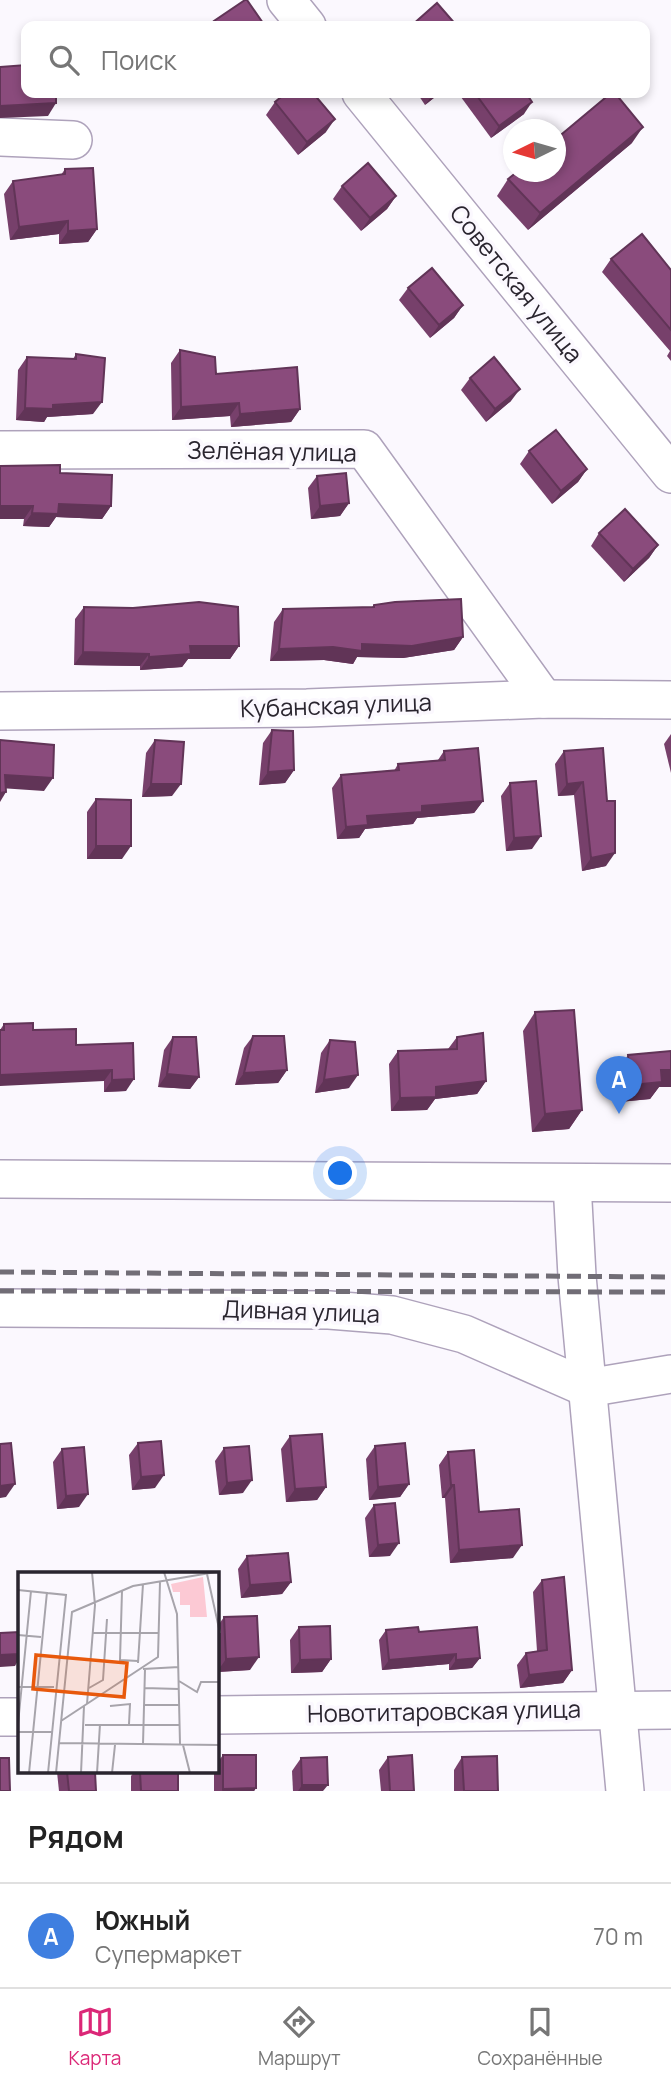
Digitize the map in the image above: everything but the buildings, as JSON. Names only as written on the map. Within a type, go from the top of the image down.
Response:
[{"type":"street","points":[[286,0],[303,21]]},
{"type":"street","name":"Советская улица","points":[[365,98],[671,474]]},
{"type":"street","points":[[0,137],[74,141]]},
{"type":"street","name":"Зелёная улица","points":[[0,450],[364,449],[544,699]]},
{"type":"street","name":"Кубанская улица","points":[[0,711],[307,708],[544,699],[671,701]]},
{"type":"street","points":[[0,1180],[671,1183]]},
{"type":"street","points":[[572,1183],[586,1388],[615,1710],[625,1791]]},
{"type":"street","name":"Дивная улица","points":[[0,1308],[329,1310],[392,1315],[464,1334],[586,1388]]},
{"type":"street","points":[[586,1388],[671,1374]]},
{"type":"street","name":"Новотитаровская улица","points":[[219,1714],[671,1710]]},
{"type":"street","points":[[0,1717],[18,1717]]},
{"type":"railway","points":[[0,1272],[671,1277]]},
{"type":"railway","points":[[0,1291],[671,1292]]},
{"type":"place","name":"Южный","points":[[619,1114]]}]
